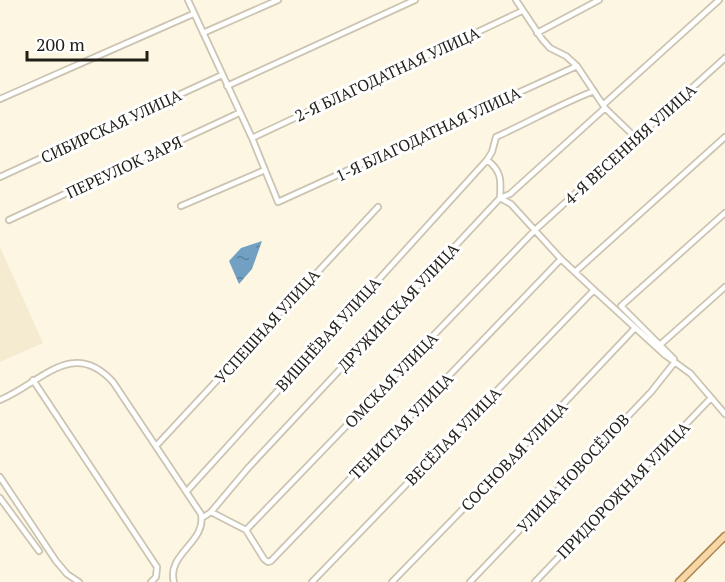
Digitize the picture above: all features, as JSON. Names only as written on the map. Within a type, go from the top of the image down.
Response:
[{"type":"main road","points":[[680,582],[725,536]]},
{"type":"street","points":[[181,206],[265,170],[188,0]]},
{"type":"street","points":[[203,33],[278,0]]},
{"type":"street","points":[[227,86],[415,0]]},
{"type":"street","points":[[516,0],[537,33],[550,48],[566,56],[577,66],[604,106],[637,139]]},
{"type":"street","points":[[537,33],[599,0]]},
{"type":"street","name":"ДРУЖИНСКАЯ УЛИЦА","points":[[202,518],[211,512],[248,468],[500,198],[510,194],[719,0]]},
{"type":"street","name":"2-Я БЛАГОДАТНАЯ УЛИЦА","points":[[252,138],[522,11]]},
{"type":"street","points":[[0,99],[193,14]]},
{"type":"street","name":"4-Я ВЕСЕННЯЯ УЛИЦА","points":[[535,230],[725,58]]},
{"type":"street","name":"1-Я БЛАГОДАТНАЯ УЛИЦА","points":[[265,170],[278,202],[577,66]]},
{"type":"street","name":"СИБИРСКАЯ УЛИЦА","points":[[0,177],[222,75]]},
{"type":"street","name":"ВИШНЁВАЯ УЛИЦА","points":[[187,491],[487,160],[496,137],[531,122],[548,110],[594,92]]},
{"type":"street","name":"ПЕРЕУЛОК ЗАРЯ","points":[[9,220],[240,113]]},
{"type":"street","points":[[575,272],[725,136]]},
{"type":"street","points":[[487,160],[496,167],[501,185],[500,198],[511,204],[561,259],[594,290],[675,363],[691,374]]},
{"type":"street","name":"УСПЕШНАЯ УЛИЦА","points":[[156,446],[378,207]]},
{"type":"street","points":[[617,310],[725,213]]},
{"type":"street","name":"ОМСКАЯ УЛИЦА","points":[[246,530],[535,230]]},
{"type":"street","name":"ТЕНИСТАЯ УЛИЦА","points":[[246,530],[264,559],[271,561],[561,259]]},
{"type":"street","points":[[661,345],[725,287]]},
{"type":"street","name":"ВЕСЁЛАЯ УЛИЦА","points":[[312,582],[594,290]]},
{"type":"street","points":[[621,306],[691,374],[725,414]]},
{"type":"street","name":"СОСНОВАЯ УЛИЦА","points":[[392,582],[635,327]]},
{"type":"street","points":[[672,356],[675,363]]},
{"type":"street","name":"УЛИЦА НОВОСЁЛОВ","points":[[470,582],[651,392],[675,363]]},
{"type":"street","points":[[0,400],[63,365],[82,364],[96,367],[105,373],[187,491],[202,518],[201,528],[197,535],[175,563],[172,570],[174,582]]},
{"type":"street","points":[[33,380],[157,569],[156,577],[151,582]]},
{"type":"street","name":"ПРИДОРОЖНАЯ УЛИЦА","points":[[535,582],[711,398]]},
{"type":"street","points":[[0,477],[56,561],[67,574],[79,582]]},
{"type":"street","points":[[0,498],[39,551]]},
{"type":"street","points":[[211,512],[246,530]]},
{"type":"shaded area","points":[[0,247],[43,343],[0,362]]},
{"type":"water","points":[[262,241],[252,269],[239,284],[229,261],[241,248]]}]
